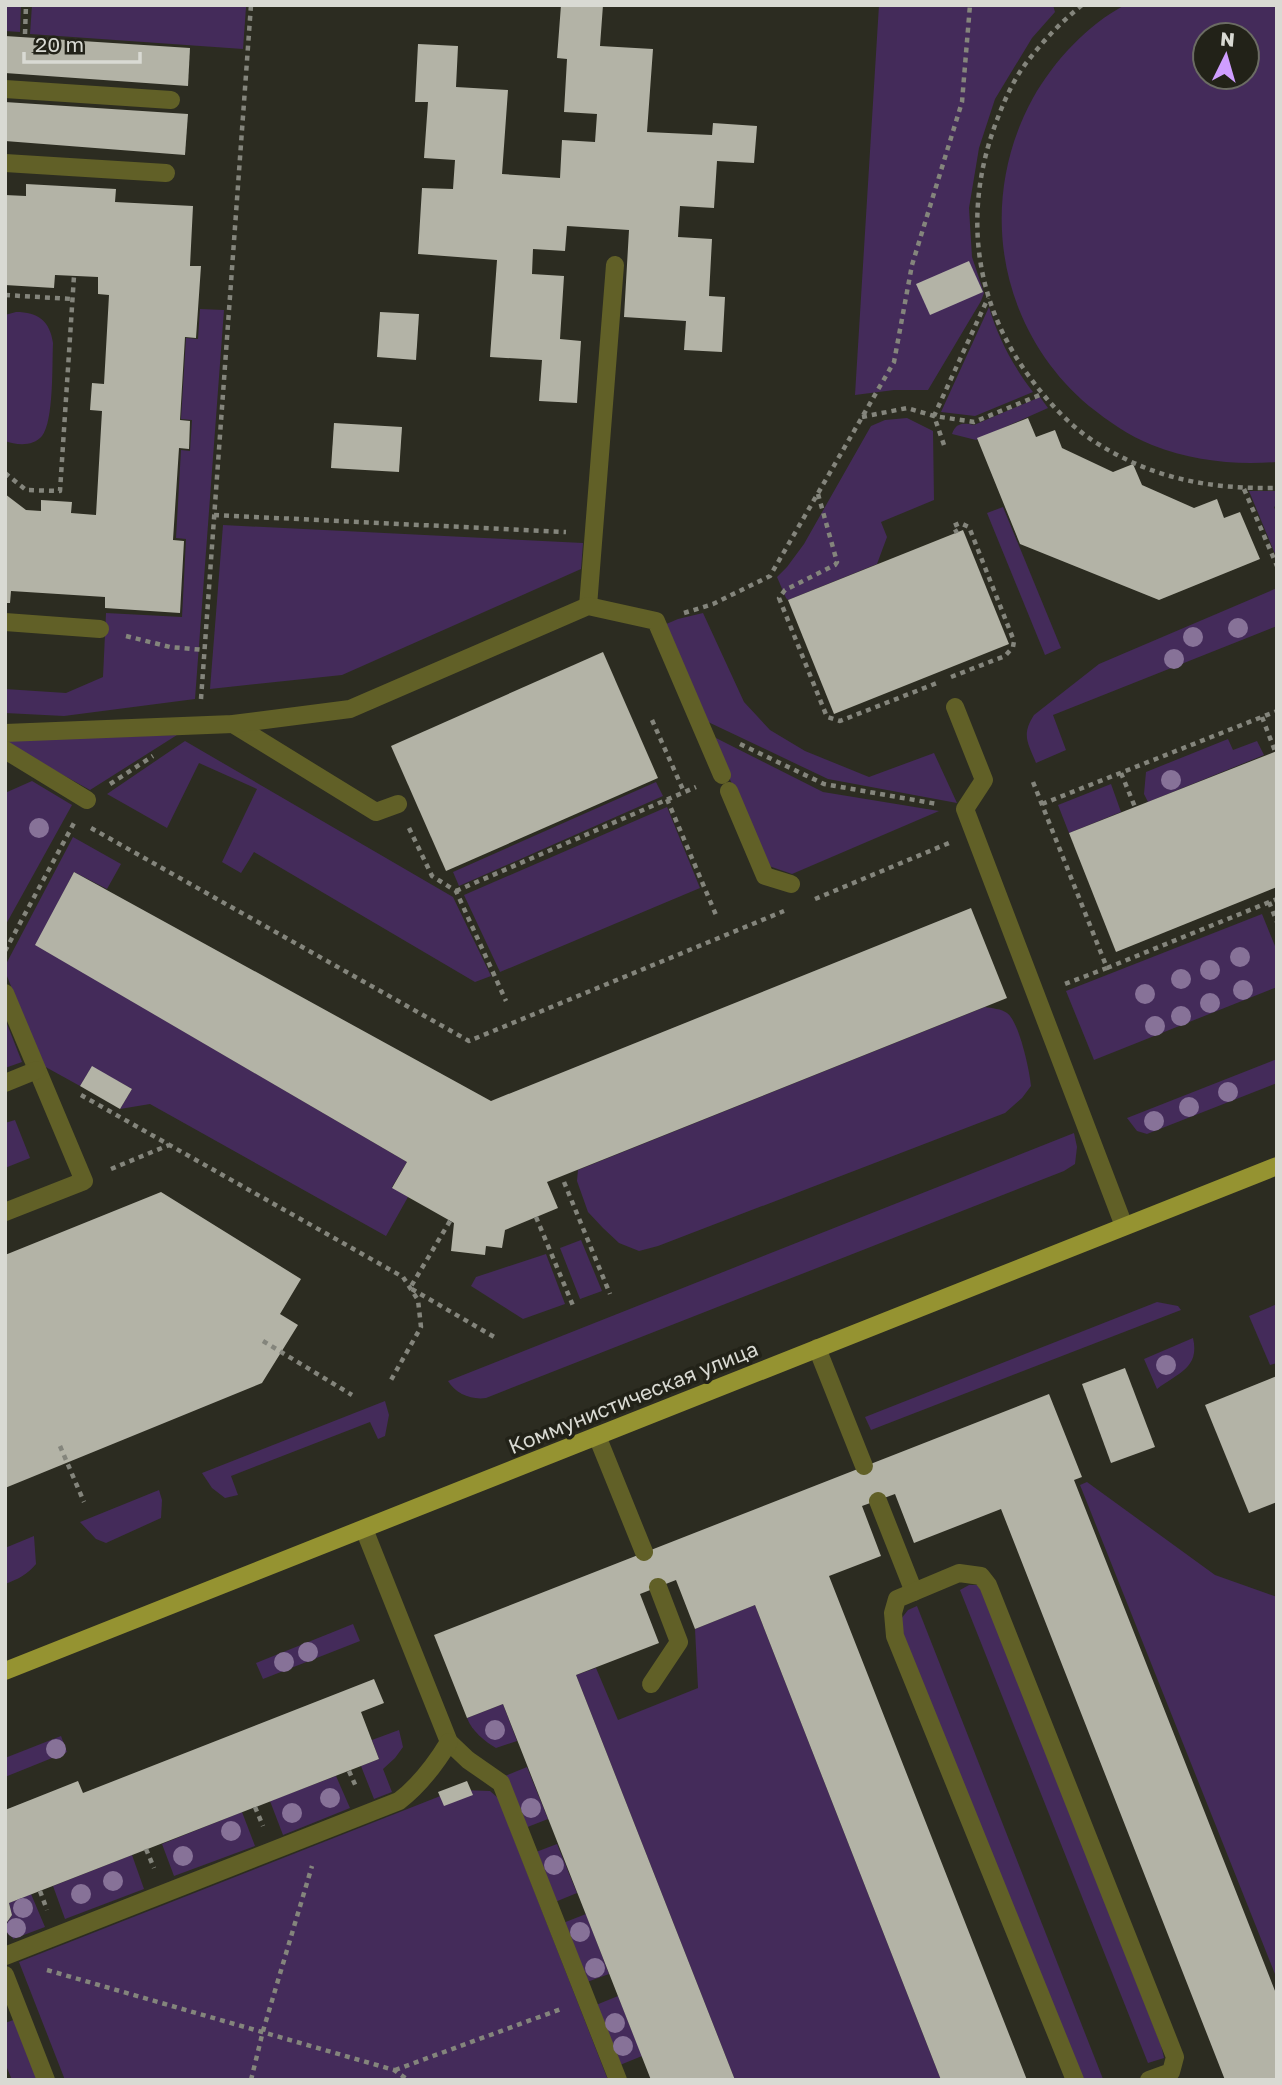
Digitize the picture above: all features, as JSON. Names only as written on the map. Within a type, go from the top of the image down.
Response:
[{"type":"main road","name":"Коммунистическая улица","points":[[5,1671],[1277,1166]]},
{"type":"lane","points":[[5,89],[172,100]]},
{"type":"lane","points":[[5,163],[166,173]]},
{"type":"lane","points":[[588,606],[615,265]]},
{"type":"lane","points":[[5,733],[233,724],[350,709],[588,606],[656,621],[765,876],[791,884]]},
{"type":"lane","points":[[5,622],[100,629]]},
{"type":"lane","points":[[954,707],[984,779],[965,809],[1124,1226]]},
{"type":"lane","points":[[233,724],[376,812],[398,804]]},
{"type":"lane","points":[[5,750],[86,800]]},
{"type":"lane","points":[[5,993],[84,1181],[5,1212]]},
{"type":"lane","points":[[5,1083],[37,1070]]},
{"type":"lane","points":[[817,1348],[864,1466]]},
{"type":"lane","points":[[597,1436],[644,1552]]},
{"type":"lane","points":[[878,1501],[914,1592]]},
{"type":"lane","points":[[365,1529],[449,1742],[468,1760],[501,1783],[618,2080]]},
{"type":"lane","points":[[1074,2080],[895,1636],[893,1613],[897,1599],[960,1573],[981,1576],[988,1585],[1175,2057],[1171,2072],[1149,2080]]},
{"type":"lane","points":[[651,1684],[679,1642],[658,1587]]},
{"type":"lane","points":[[5,1956],[399,1801],[424,1778],[449,1742]]},
{"type":"lane","points":[[5,1975],[46,2080]]},
{"type":"path","points":[[25,34],[26,5]]},
{"type":"path","points":[[199,726],[251,5]]},
{"type":"path","points":[[656,621],[713,604],[770,576],[894,362],[912,265],[962,102],[970,5]]},
{"type":"path","points":[[1082,5],[1060,23],[1025,64],[1002,105],[984,157],[977,211],[980,264],[996,320],[1014,357],[1054,409],[1093,441],[1124,458],[1191,483],[1244,489],[1277,488]]},
{"type":"path","points":[[5,473],[26,490],[60,491],[74,276]]},
{"type":"path","points":[[5,295],[72,299]]},
{"type":"path","points":[[944,445],[934,416],[989,298]]},
{"type":"path","points":[[862,417],[907,408],[934,416],[974,422],[1042,394]]},
{"type":"path","points":[[1244,489],[1277,566]]},
{"type":"path","points":[[818,493],[837,562],[785,590],[779,598],[827,717],[840,721],[1005,656],[1013,647],[1014,641],[969,527],[960,523],[953,526],[957,533]]},
{"type":"path","points":[[214,515],[594,533]]},
{"type":"path","points":[[100,629],[170,648],[204,650]]},
{"type":"path","points":[[1042,804],[1277,711]]},
{"type":"path","points":[[1262,717],[1275,751]]},
{"type":"path","points":[[652,720],[684,792]]},
{"type":"path","points":[[701,725],[824,784],[965,809]]},
{"type":"path","points":[[5,951],[86,800],[154,756]]},
{"type":"path","points":[[1121,773],[1135,807]]},
{"type":"path","points":[[1033,782],[1107,968]]},
{"type":"path","points":[[456,891],[667,799],[716,915]]},
{"type":"path","points":[[398,804],[432,876],[456,891],[506,1001]]},
{"type":"path","points":[[76,819],[469,1041],[792,908]]},
{"type":"path","points":[[805,903],[960,839]]},
{"type":"path","points":[[1060,986],[1277,899]]},
{"type":"path","points":[[1269,902],[1277,922]]},
{"type":"path","points":[[37,1070],[402,1277],[418,1300],[421,1327],[391,1380]]},
{"type":"path","points":[[84,1181],[169,1145]]},
{"type":"path","points":[[565,1182],[610,1294]]},
{"type":"path","points":[[536,1217],[574,1308]]},
{"type":"path","points":[[410,1288],[450,1221]]},
{"type":"path","points":[[410,1288],[496,1338]]},
{"type":"path","points":[[263,1341],[352,1395]]},
{"type":"path","points":[[60,1446],[83,1503]]},
{"type":"path","points":[[251,2080],[322,1832]]},
{"type":"path","points":[[44,1969],[394,2070],[408,2080]]},
{"type":"path","points":[[394,2070],[587,2000]]},
{"type":"shaded area","points":[[5,5],[21,5],[20,32],[5,31]]},
{"type":"shaded area","points":[[32,5],[243,5],[246,7],[243,49],[30,34]]},
{"type":"shaded area","points":[[879,5],[1053,5],[1055,12],[1032,38],[995,99],[979,148],[969,208],[972,257],[984,293],[981,301],[928,390],[894,390],[855,395]]},
{"type":"shaded area","points":[[1125,5],[1277,5],[1277,462],[1245,463],[1198,458],[1152,445],[1127,433],[1089,406],[1058,375],[1034,340],[1016,302],[1006,262],[1002,221],[1005,179],[1015,138],[1033,98],[1051,71],[1073,45],[1098,23]]},
{"type":"shaded area","points":[[989,307],[1007,351],[1033,392],[975,416],[941,412]]},
{"type":"shaded area","points":[[200,309],[224,310],[195,699],[64,716],[5,713],[5,689],[66,693],[103,677],[106,613],[182,617],[186,539],[176,538],[181,450],[190,451],[192,420],[181,419],[186,338],[198,339]]},
{"type":"shaded area","points":[[16,312],[42,319],[49,329],[53,343],[50,406],[46,429],[38,440],[24,444],[5,441],[5,315]]},
{"type":"shaded area","points":[[1040,397],[1048,408],[976,440],[952,434],[958,425],[974,425]]},
{"type":"shaded area","points":[[907,418],[933,431],[934,500],[881,522],[887,537],[877,564],[788,600],[777,577],[804,544],[871,426],[885,420]]},
{"type":"shaded area","points":[[1249,491],[1277,491],[1277,505],[1274,507],[1277,514],[1275,554]]},
{"type":"shaded area","points":[[1003,507],[1061,648],[1045,655],[987,513]]},
{"type":"shaded area","points":[[223,525],[583,543],[581,569],[342,675],[210,689]]},
{"type":"shaded area","points":[[1277,588],[1277,626],[1053,715],[1066,750],[1036,763],[1027,734],[1034,715],[1099,664]]},
{"type":"shaded area","points":[[703,613],[744,702],[770,730],[805,751],[869,777],[934,753],[957,803],[828,779],[706,721],[664,625]]},
{"type":"shaded area","points":[[177,735],[90,790],[5,743],[5,740]]},
{"type":"shaded area","points":[[710,735],[823,792],[939,811],[792,874],[769,866]]},
{"type":"shaded area","points":[[1228,739],[1233,750],[1257,741],[1264,755],[1148,802],[1144,794],[1146,772]]},
{"type":"shaded area","points":[[185,741],[453,897],[491,976],[475,982],[254,852],[241,873],[222,862],[257,789],[199,763],[167,828],[107,794]]},
{"type":"shaded area","points":[[32,781],[72,805],[5,926],[5,793]]},
{"type":"shaded area","points":[[656,782],[663,796],[459,886],[453,872]]},
{"type":"shaded area","points":[[1111,784],[1121,812],[1069,833],[1058,805]]},
{"type":"shaded area","points":[[667,807],[700,888],[500,972],[464,895]]},
{"type":"shaded area","points":[[73,837],[121,864],[107,889],[74,872],[36,945],[407,1162],[392,1187],[408,1197],[386,1236],[150,1104],[120,1109],[132,1089],[92,1067],[80,1086],[42,1065],[5,966]]},
{"type":"shaded area","points":[[1262,914],[1277,951],[1277,987],[1094,1060],[1066,991]]},
{"type":"shaded area","points":[[985,1007],[1007,1013],[1011,1018],[1020,1036],[1029,1070],[1031,1086],[1005,1113],[639,1251],[619,1243],[588,1212],[577,1181],[578,1170]]},
{"type":"shaded area","points":[[5,1019],[22,1062],[5,1068]]},
{"type":"shaded area","points":[[1277,1059],[1277,1083],[1147,1134],[1137,1131],[1127,1118]]},
{"type":"shaded area","points":[[15,1120],[30,1158],[5,1168],[5,1123]]},
{"type":"shaded area","points":[[1074,1133],[1077,1147],[1075,1164],[1064,1171],[486,1398],[464,1395],[448,1381]]},
{"type":"shaded area","points":[[581,1240],[602,1291],[580,1299],[560,1248]]},
{"type":"shaded area","points":[[546,1254],[565,1304],[523,1319],[471,1286],[476,1277]]},
{"type":"shaded area","points":[[1157,1302],[1178,1306],[1181,1310],[871,1430],[865,1417]]},
{"type":"shaded area","points":[[1277,1304],[1277,1363],[1270,1365],[1249,1316]]},
{"type":"shaded area","points":[[1193,1338],[1194,1348],[1190,1363],[1157,1389],[1144,1359]]},
{"type":"shaded area","points":[[385,1401],[389,1415],[385,1436],[378,1439],[370,1422],[231,1476],[238,1495],[225,1498],[212,1488],[202,1473]]},
{"type":"shaded area","points":[[1087,1482],[1215,1575],[1277,1597],[1277,1979],[1080,1485]]},
{"type":"shaded area","points":[[159,1490],[162,1500],[161,1518],[106,1543],[96,1539],[80,1522]]},
{"type":"shaded area","points":[[34,1536],[36,1564],[22,1576],[5,1584],[5,1548]]},
{"type":"shaded area","points":[[969,1585],[980,1585],[1164,2058],[1148,2063],[960,1590]]},
{"type":"shaded area","points":[[755,1605],[941,2080],[735,2080],[576,1675],[596,1668],[618,1720],[698,1688],[695,1629]]},
{"type":"shaded area","points":[[917,1606],[1103,2079],[1082,2080],[902,1635],[901,1619],[908,1610]]},
{"type":"shaded area","points":[[353,1624],[360,1641],[263,1679],[256,1663]]},
{"type":"shaded area","points":[[503,1704],[517,1741],[496,1748],[479,1735],[467,1718]]},
{"type":"shaded area","points":[[399,1730],[403,1747],[383,1769],[392,1792],[374,1799],[361,1766],[379,1759],[372,1740]]},
{"type":"shaded area","points":[[61,1736],[67,1752],[5,1777],[5,1758]]},
{"type":"shaded area","points":[[527,1767],[548,1819],[525,1828],[505,1776]]},
{"type":"shaded area","points":[[336,1776],[350,1808],[283,1835],[270,1801]]},
{"type":"shaded area","points":[[462,1790],[490,1791],[498,1798],[608,2080],[65,2080],[19,1962],[448,1793]]},
{"type":"shaded area","points":[[242,1812],[255,1846],[174,1876],[162,1844]]},
{"type":"shaded area","points":[[557,1844],[577,1893],[555,1902],[536,1852]]},
{"type":"shaded area","points":[[132,1855],[144,1889],[65,1919],[53,1886]]},
{"type":"shaded area","points":[[31,1894],[45,1927],[13,1939],[7,1923],[12,1915],[9,1903]]},
{"type":"shaded area","points":[[586,1914],[609,1974],[587,1982],[563,1923]]},
{"type":"shaded area","points":[[618,1996],[642,2056],[620,2065],[596,2005]]},
{"type":"shaded area","points":[[19,2018],[44,2080],[12,2080],[5,2063],[5,2023]]},
{"type":"building","points":[[561,5],[603,5],[600,46],[653,49],[647,132],[712,135],[713,123],[757,126],[754,163],[717,161],[714,208],[680,206],[678,237],[712,239],[709,296],[725,297],[722,352],[684,350],[686,321],[624,317],[629,230],[567,226],[565,251],[533,249],[532,274],[564,276],[560,339],[581,341],[577,403],[539,401],[542,360],[490,357],[497,260],[418,254],[422,188],[453,189],[455,160],[424,158],[428,102],[415,102],[418,44],[458,46],[456,87],[508,90],[502,174],[560,178],[562,140],[595,142],[597,114],[564,112],[567,59],[557,58]]},
{"type":"building","points":[[5,36],[190,48],[188,86],[5,73]]},
{"type":"building","points":[[5,102],[188,114],[185,155],[5,141]]},
{"type":"building","points":[[26,184],[116,189],[115,202],[193,206],[190,266],[201,266],[196,338],[185,337],[180,420],[190,421],[189,449],[179,448],[173,540],[184,541],[180,613],[105,608],[105,597],[11,591],[10,603],[5,603],[5,494],[26,510],[41,511],[41,500],[72,502],[71,513],[96,515],[102,411],[90,410],[92,383],[104,384],[109,295],[98,294],[98,277],[55,275],[54,288],[5,285],[5,195],[26,196]]},
{"type":"building","points":[[969,261],[983,292],[930,315],[916,284]]},
{"type":"building","points":[[380,312],[419,314],[416,360],[377,357]]},
{"type":"building","points":[[1028,418],[1036,437],[1055,430],[1062,448],[1113,472],[1133,464],[1142,485],[1194,508],[1217,499],[1224,518],[1240,512],[1260,559],[1159,600],[1020,544],[977,438]]},
{"type":"building","points":[[334,423],[402,427],[399,472],[331,468]]},
{"type":"building","points":[[963,530],[1009,644],[834,714],[788,600]]},
{"type":"building","points":[[603,652],[658,778],[446,871],[391,746]]},
{"type":"building","points":[[1277,751],[1277,887],[1116,952],[1069,833]]},
{"type":"building","points":[[74,872],[491,1101],[971,908],[1007,998],[547,1182],[558,1208],[505,1230],[502,1248],[486,1246],[485,1255],[451,1251],[454,1223],[392,1188],[407,1162],[35,945]]},
{"type":"building","points":[[92,1066],[132,1089],[120,1109],[80,1086]]},
{"type":"building","points":[[161,1192],[301,1279],[280,1314],[298,1325],[262,1383],[5,1488],[5,1255]]},
{"type":"building","points":[[1125,1368],[1155,1447],[1111,1463],[1082,1384]]},
{"type":"building","points":[[1277,1376],[1277,1502],[1249,1513],[1205,1405]]},
{"type":"building","points":[[1049,1394],[1082,1477],[1074,1480],[1277,1996],[1277,2080],[1225,2080],[1001,1509],[914,1543],[895,1494],[862,1506],[881,1556],[829,1576],[1027,2080],[941,2080],[755,1605],[695,1629],[676,1580],[640,1594],[659,1643],[576,1675],[735,2080],[651,2080],[503,1704],[467,1718],[434,1635]]},
{"type":"building","points":[[374,1679],[384,1703],[361,1712],[379,1759],[9,1903],[12,1915],[5,1925],[5,1810],[78,1781],[83,1793]]},
{"type":"building","points":[[467,1781],[473,1795],[444,1806],[438,1792]]}]
